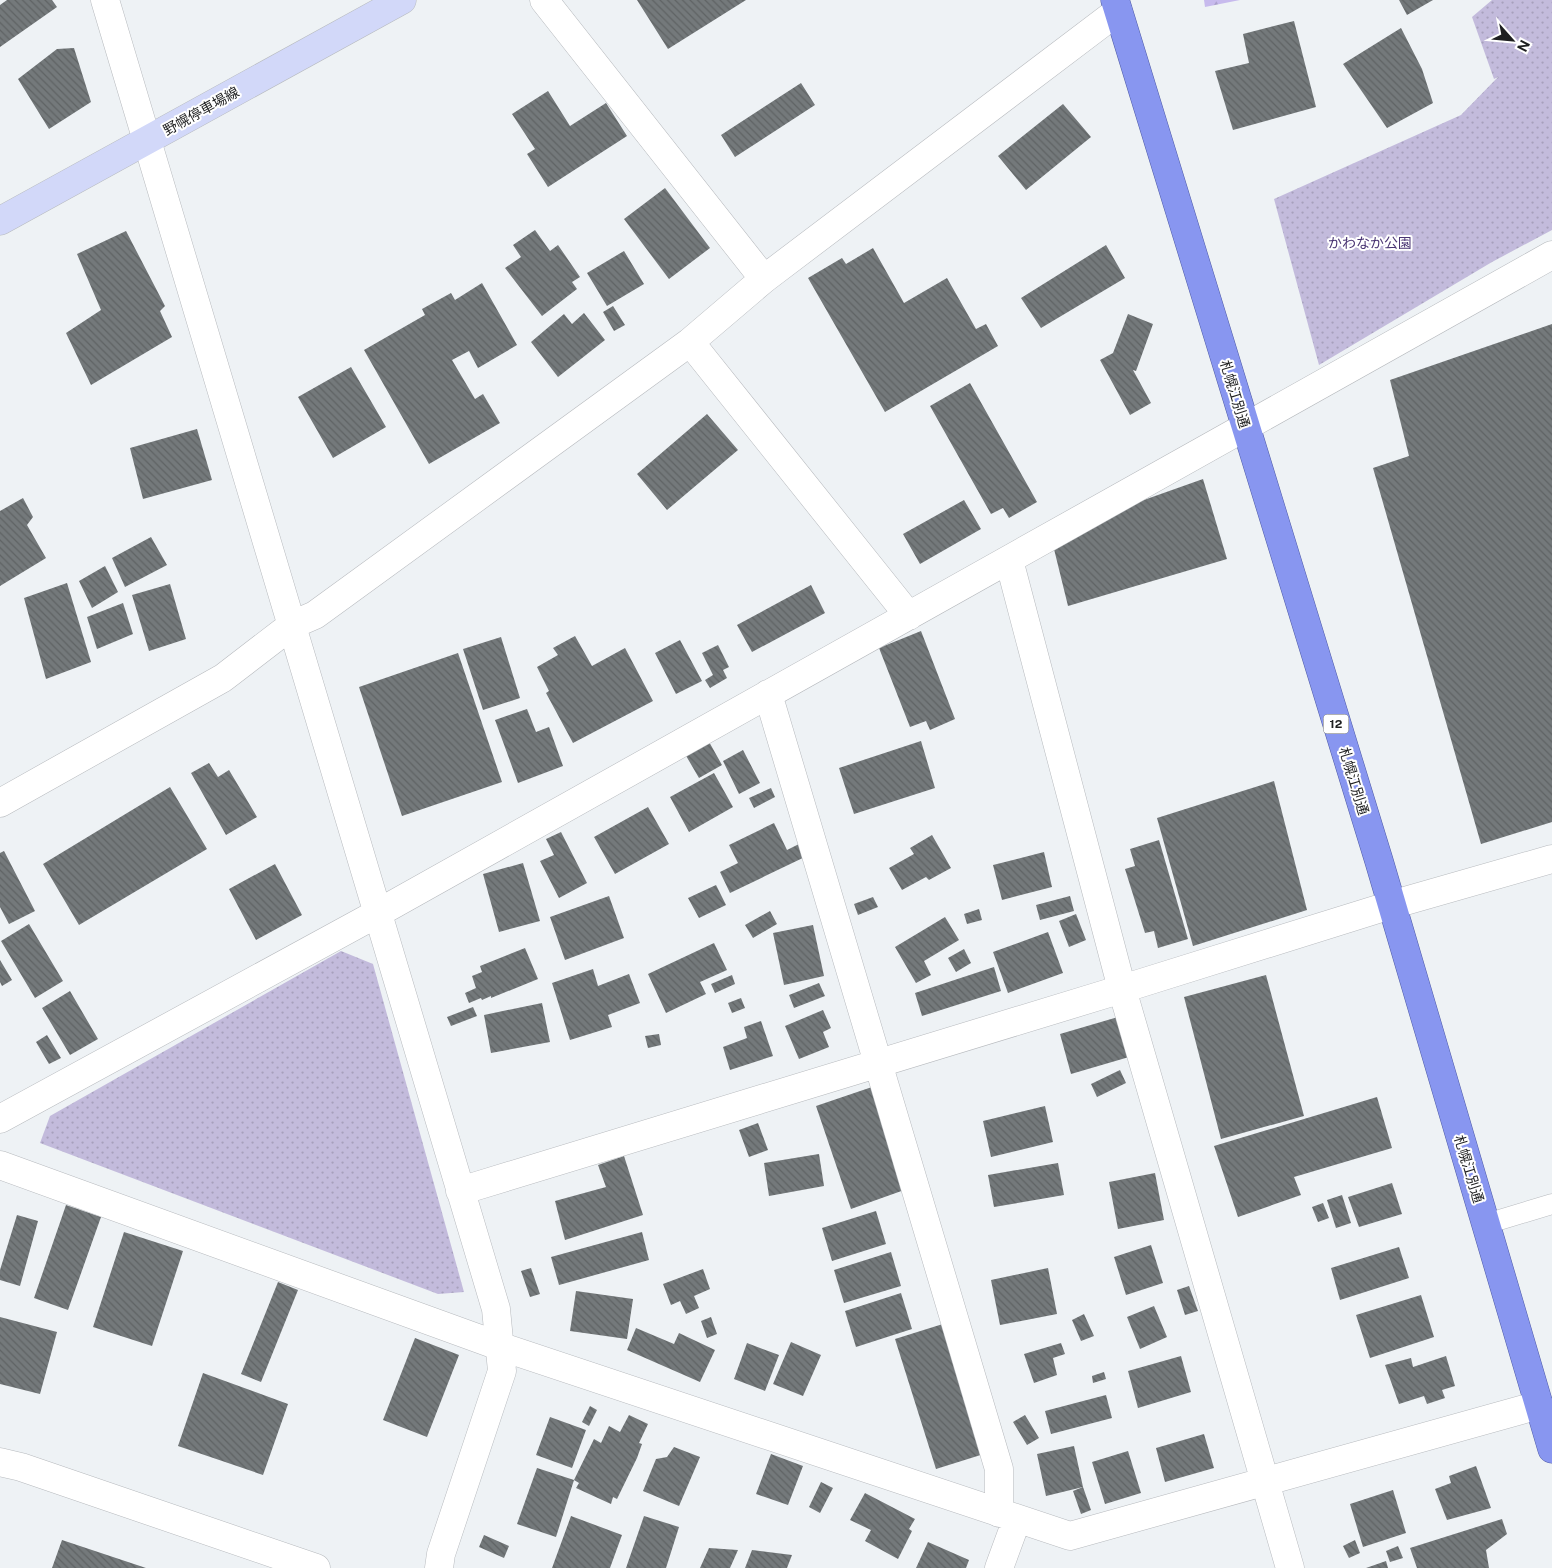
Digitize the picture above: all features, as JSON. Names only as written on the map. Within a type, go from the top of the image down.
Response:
[{"type":"highway","name":"札幌江別通","points":[[1117,5],[1391,905],[1552,1449]]},
{"type":"main road","name":"野幌停車場線","points":[[0,221],[402,0]]},
{"type":"street","points":[[105,0],[496,1309],[502,1371],[441,1554],[439,1568]]},
{"type":"street","points":[[544,0],[764,279]]},
{"type":"street","points":[[0,803],[223,678],[292,625],[315,615],[690,342],[764,279],[1117,5]]},
{"type":"street","points":[[0,1119],[378,913],[1552,255]]},
{"type":"street","points":[[690,342],[909,616]]},
{"type":"street","points":[[1009,560],[1122,989],[1263,1482],[1290,1568]]},
{"type":"street","points":[[768,694],[999,1469],[1008,1516],[999,1568]]},
{"type":"street","points":[[460,1191],[1391,905],[1552,859]]},
{"type":"street","points":[[0,1165],[499,1346],[1070,1536],[1539,1404]]},
{"type":"street","points":[[0,1462],[21,1467],[316,1568]]},
{"type":"lane","points":[[1486,1224],[1552,1204]]},
{"type":"green space","points":[[1204,0],[1240,0],[1205,7]]},
{"type":"green space","name":"かわなか公園","points":[[1492,0],[1552,0],[1552,230],[1492,262],[1319,365],[1274,199],[1461,115],[1498,77],[1494,79],[1472,17]]},
{"type":"green space","points":[[341,951],[373,964],[464,1292],[438,1294],[40,1143],[50,1116]]},
{"type":"building","points":[[7,0],[52,0],[57,7],[0,47],[0,5]]},
{"type":"building","points":[[637,0],[746,0],[668,49]]},
{"type":"building","points":[[1399,0],[1433,0],[1407,15]]},
{"type":"building","points":[[1294,21],[1316,107],[1233,130],[1215,71],[1249,63],[1243,34]]},
{"type":"building","points":[[1401,28],[1422,69],[1433,103],[1387,128],[1343,64]]},
{"type":"building","points":[[74,48],[91,102],[49,129],[18,79],[57,49]]},
{"type":"building","points":[[801,83],[815,105],[735,157],[721,135]]},
{"type":"building","points":[[548,91],[570,126],[606,103],[627,136],[548,187],[527,154],[535,149],[512,114]]},
{"type":"building","points":[[1063,104],[1091,137],[1026,190],[998,156]]},
{"type":"building","points":[[665,188],[710,248],[669,279],[624,219]]},
{"type":"building","points":[[535,230],[550,251],[558,245],[580,277],[572,282],[577,289],[542,316],[505,268],[521,257],[513,245]]},
{"type":"building","points":[[126,231],[165,306],[160,311],[172,337],[91,385],[66,333],[101,310],[77,254]]},
{"type":"building","points":[[1106,245],[1125,278],[1041,328],[1021,298]]},
{"type":"building","points":[[873,248],[904,303],[947,278],[976,329],[986,324],[998,346],[885,412],[808,278],[842,258],[846,264]]},
{"type":"building","points":[[624,251],[644,284],[607,306],[587,273]]},
{"type":"building","points":[[482,283],[517,345],[478,368],[469,351],[452,360],[475,399],[483,394],[500,423],[429,464],[364,350],[425,315],[422,309],[451,293],[455,300]]},
{"type":"building","points":[[613,306],[625,325],[614,331],[603,312]]},
{"type":"building","points":[[584,313],[605,340],[558,377],[531,342],[564,314],[572,324]]},
{"type":"building","points":[[1128,314],[1153,324],[1136,371],[1133,370],[1151,403],[1130,415],[1100,360],[1113,353]]},
{"type":"building","points":[[1552,324],[1552,822],[1481,844],[1373,468],[1409,456],[1390,380]]},
{"type":"building","points":[[351,367],[386,427],[333,458],[298,397]]},
{"type":"building","points":[[970,383],[1037,502],[1009,518],[1003,508],[991,514],[930,406]]},
{"type":"building","points":[[707,414],[738,450],[667,510],[637,474]]},
{"type":"building","points":[[197,429],[212,480],[143,499],[130,448]]},
{"type":"building","points":[[1203,479],[1227,559],[1068,606],[1054,549],[1141,501]]},
{"type":"building","points":[[23,498],[33,517],[27,525],[46,558],[0,586],[0,511]]},
{"type":"building","points":[[964,500],[981,529],[920,564],[903,534]]},
{"type":"building","points":[[151,537],[167,565],[125,587],[112,558]]},
{"type":"building","points":[[105,566],[118,592],[92,608],[79,581]]},
{"type":"building","points":[[67,583],[91,662],[46,679],[24,598]]},
{"type":"building","points":[[170,584],[186,639],[149,651],[132,595]]},
{"type":"building","points":[[811,585],[825,613],[752,652],[737,625]]},
{"type":"building","points":[[123,603],[133,634],[97,649],[87,617]]},
{"type":"building","points":[[921,631],[955,719],[930,730],[926,721],[910,727],[879,648]]},
{"type":"building","points":[[575,636],[592,666],[625,648],[653,701],[573,743],[546,693],[549,691],[537,667],[558,655],[553,648]]},
{"type":"building","points":[[501,637],[520,698],[483,710],[463,649]]},
{"type":"building","points":[[680,640],[702,681],[676,694],[655,653]]},
{"type":"building","points":[[718,645],[729,667],[723,670],[727,678],[710,688],[705,680],[713,675],[702,653]]},
{"type":"building","points":[[458,653],[502,782],[402,816],[359,687]]},
{"type":"building","points":[[527,709],[536,732],[549,727],[563,766],[518,783],[495,720]]},
{"type":"building","points":[[708,740],[722,765],[699,778],[685,754]]},
{"type":"building","points":[[921,741],[935,788],[854,814],[839,768]]},
{"type":"building","points":[[743,750],[760,783],[739,794],[723,761]]},
{"type":"building","points":[[209,763],[218,777],[229,770],[257,817],[226,835],[191,773]]},
{"type":"building","points":[[714,773],[733,807],[689,832],[670,797]]},
{"type":"building","points":[[1274,781],[1307,910],[1193,946],[1157,818]]},
{"type":"building","points":[[170,787],[207,849],[79,925],[43,864]]},
{"type":"building","points":[[771,788],[775,797],[754,808],[749,798]]},
{"type":"building","points":[[648,807],[669,844],[615,874],[594,837]]},
{"type":"building","points":[[774,823],[787,850],[803,842],[809,855],[730,893],[720,872],[738,863],[729,845]]},
{"type":"building","points":[[561,832],[587,883],[559,898],[540,861],[554,855],[546,839]]},
{"type":"building","points":[[932,835],[951,868],[929,880],[926,877],[902,890],[889,868],[914,854],[910,848]]},
{"type":"building","points":[[1159,840],[1188,939],[1158,948],[1154,931],[1145,933],[1125,869],[1135,866],[1130,849]]},
{"type":"building","points":[[4,851],[35,911],[9,924],[0,907],[0,853]]},
{"type":"building","points":[[1044,852],[1052,887],[1002,900],[993,865]]},
{"type":"building","points":[[523,863],[540,921],[499,932],[483,874]]},
{"type":"building","points":[[275,864],[302,915],[256,940],[229,889]]},
{"type":"building","points":[[716,885],[726,905],[699,918],[688,898]]},
{"type":"building","points":[[609,896],[624,938],[565,960],[550,917]]},
{"type":"building","points":[[1070,896],[1074,911],[1040,920],[1036,905]]},
{"type":"building","points":[[873,897],[878,907],[858,915],[854,904]]},
{"type":"building","points":[[979,909],[982,920],[967,924],[964,914]]},
{"type":"building","points":[[770,911],[777,924],[753,938],[745,925]]},
{"type":"building","points":[[1076,914],[1086,940],[1069,947],[1059,921]]},
{"type":"building","points":[[945,917],[959,940],[924,961],[931,975],[916,983],[895,947]]},
{"type":"building","points":[[29,924],[63,981],[35,998],[1,941]]},
{"type":"building","points":[[813,925],[824,976],[784,985],[773,933]]},
{"type":"building","points":[[1048,932],[1063,973],[1008,993],[993,952]]},
{"type":"building","points":[[714,943],[727,970],[700,982],[706,994],[666,1013],[648,974]]},
{"type":"building","points":[[525,948],[538,979],[491,998],[491,996],[482,1000],[481,998],[469,1003],[465,993],[476,988],[472,976],[482,972],[480,966]]},
{"type":"building","points":[[964,949],[971,963],[956,972],[948,958]]},
{"type":"building","points":[[0,960],[12,980],[2,986],[0,982]]},
{"type":"building","points":[[994,967],[1001,991],[922,1016],[915,993]]},
{"type":"building","points":[[593,969],[598,986],[629,974],[640,1003],[608,1015],[612,1027],[570,1040],[552,983]]},
{"type":"building","points":[[732,975],[735,984],[715,993],[711,984]]},
{"type":"building","points":[[1266,975],[1304,1116],[1221,1139],[1184,997]]},
{"type":"building","points":[[819,983],[825,996],[794,1008],[789,995]]},
{"type":"building","points":[[70,991],[98,1039],[70,1055],[42,1008]]},
{"type":"building","points":[[741,998],[745,1008],[732,1013],[728,1003]]},
{"type":"building","points":[[542,1003],[550,1042],[491,1053],[484,1015]]},
{"type":"building","points":[[473,1007],[477,1016],[451,1026],[447,1017]]},
{"type":"building","points":[[823,1010],[831,1028],[823,1032],[829,1047],[799,1059],[785,1026]]},
{"type":"building","points":[[1118,1017],[1129,1057],[1071,1074],[1060,1034]]},
{"type":"building","points":[[761,1021],[773,1056],[730,1070],[723,1047],[747,1038],[744,1027]]},
{"type":"building","points":[[659,1034],[661,1045],[648,1048],[645,1036]]},
{"type":"building","points":[[47,1035],[61,1058],[49,1064],[36,1042]]},
{"type":"building","points":[[1120,1070],[1126,1083],[1097,1097],[1091,1084]]},
{"type":"building","points":[[872,1087],[907,1189],[851,1209],[816,1106]]},
{"type":"building","points":[[1377,1097],[1392,1148],[1294,1177],[1301,1195],[1238,1217],[1214,1146]]},
{"type":"building","points":[[1045,1106],[1053,1142],[991,1157],[983,1121]]},
{"type":"building","points":[[758,1123],[768,1150],[749,1157],[739,1130]]},
{"type":"building","points":[[819,1154],[824,1186],[769,1196],[764,1163]]},
{"type":"building","points":[[624,1156],[643,1215],[565,1240],[555,1201],[606,1187],[598,1165]]},
{"type":"building","points":[[1058,1163],[1064,1195],[994,1207],[988,1175]]},
{"type":"building","points":[[1155,1173],[1164,1220],[1118,1229],[1109,1182]]},
{"type":"building","points":[[1392,1183],[1402,1214],[1359,1227],[1348,1197]]},
{"type":"building","points":[[1342,1195],[1351,1223],[1336,1228],[1327,1200]]},
{"type":"building","points":[[1323,1203],[1329,1218],[1318,1222],[1312,1207]]},
{"type":"building","points":[[66,1205],[101,1217],[68,1310],[34,1298]]},
{"type":"building","points":[[876,1211],[886,1244],[832,1261],[822,1228]]},
{"type":"building","points":[[17,1215],[38,1221],[20,1286],[0,1280],[0,1270]]},
{"type":"building","points":[[124,1232],[183,1251],[152,1346],[93,1327]]},
{"type":"building","points":[[642,1232],[649,1260],[559,1285],[551,1257]]},
{"type":"building","points":[[1151,1245],[1163,1283],[1126,1295],[1114,1257]]},
{"type":"building","points":[[1399,1247],[1409,1278],[1340,1300],[1331,1268]]},
{"type":"building","points":[[891,1252],[901,1286],[844,1303],[834,1270]]},
{"type":"building","points":[[531,1268],[540,1294],[530,1297],[521,1271]]},
{"type":"building","points":[[1048,1268],[1057,1314],[1000,1325],[991,1280]]},
{"type":"building","points":[[703,1269],[710,1289],[694,1296],[699,1308],[686,1314],[680,1301],[671,1305],[663,1284]]},
{"type":"building","points":[[278,1282],[298,1290],[261,1382],[241,1374]]},
{"type":"building","points":[[1189,1286],[1198,1311],[1185,1315],[1177,1290]]},
{"type":"building","points":[[576,1291],[633,1299],[627,1339],[570,1331]]},
{"type":"building","points":[[901,1293],[912,1329],[856,1347],[845,1311]]},
{"type":"building","points":[[1421,1295],[1434,1337],[1370,1358],[1356,1315]]},
{"type":"building","points":[[1154,1306],[1167,1337],[1140,1349],[1127,1317]]},
{"type":"building","points":[[1084,1314],[1094,1336],[1081,1341],[1072,1320]]},
{"type":"building","points":[[0,1317],[57,1332],[40,1394],[0,1384]]},
{"type":"building","points":[[711,1317],[717,1334],[707,1338],[701,1321]]},
{"type":"building","points":[[946,1323],[987,1453],[936,1469],[895,1339]]},
{"type":"building","points":[[636,1328],[674,1344],[679,1333],[715,1350],[700,1382],[627,1350]]},
{"type":"building","points":[[415,1338],[459,1355],[427,1437],[383,1420]]},
{"type":"building","points":[[791,1342],[821,1355],[803,1396],[773,1384]]},
{"type":"building","points":[[747,1343],[779,1355],[765,1391],[734,1379]]},
{"type":"building","points":[[1061,1343],[1065,1354],[1053,1358],[1057,1375],[1034,1383],[1024,1354]]},
{"type":"building","points":[[1181,1356],[1191,1392],[1138,1408],[1128,1371]]},
{"type":"building","points":[[1446,1356],[1455,1386],[1442,1390],[1445,1398],[1427,1404],[1424,1396],[1399,1404],[1385,1365],[1411,1358],[1413,1367]]},
{"type":"building","points":[[1104,1372],[1106,1379],[1093,1383],[1092,1376]]},
{"type":"building","points":[[203,1373],[288,1404],[263,1475],[178,1446]]},
{"type":"building","points":[[1106,1395],[1112,1418],[1051,1434],[1045,1411]]},
{"type":"building","points":[[590,1406],[597,1410],[589,1426],[582,1422]]},
{"type":"building","points":[[629,1415],[648,1424],[639,1443],[642,1444],[637,1458],[617,1499],[613,1497],[611,1504],[576,1488],[579,1483],[574,1480],[594,1439],[601,1443],[609,1426],[620,1432]]},
{"type":"building","points":[[1025,1415],[1039,1438],[1027,1445],[1013,1422]]},
{"type":"building","points":[[550,1417],[586,1430],[572,1468],[536,1455]]},
{"type":"building","points":[[1204,1434],[1214,1468],[1165,1482],[1156,1448]]},
{"type":"building","points":[[1074,1446],[1083,1487],[1046,1496],[1037,1454]]},
{"type":"building","points":[[674,1447],[700,1457],[679,1506],[643,1491],[656,1459],[667,1457]]},
{"type":"building","points":[[1128,1451],[1141,1493],[1105,1504],[1092,1462]]},
{"type":"building","points":[[771,1454],[803,1466],[788,1505],[756,1494]]},
{"type":"building","points":[[1476,1466],[1491,1508],[1447,1520],[1435,1489],[1451,1483],[1449,1476]]},
{"type":"building","points":[[537,1468],[574,1480],[556,1537],[517,1524]]},
{"type":"building","points":[[821,1482],[833,1488],[820,1513],[809,1507]]},
{"type":"building","points":[[1083,1487],[1091,1510],[1081,1514],[1073,1491]]},
{"type":"building","points":[[1393,1490],[1406,1533],[1363,1547],[1350,1504]]},
{"type":"building","points":[[865,1493],[915,1519],[909,1529],[912,1531],[898,1559],[865,1541],[871,1530],[850,1520]]},
{"type":"building","points":[[571,1516],[622,1535],[610,1568],[552,1568]]},
{"type":"building","points":[[644,1516],[679,1527],[666,1568],[626,1568]]},
{"type":"building","points":[[1502,1519],[1507,1534],[1486,1550],[1489,1568],[1417,1568],[1410,1548]]},
{"type":"building","points":[[484,1535],[509,1546],[504,1558],[479,1547]]},
{"type":"building","points":[[62,1540],[146,1568],[52,1568]]},
{"type":"building","points":[[1355,1540],[1360,1553],[1349,1558],[1343,1546]]},
{"type":"building","points":[[928,1542],[969,1560],[966,1568],[916,1568]]},
{"type":"building","points":[[1398,1546],[1403,1558],[1390,1562],[1386,1551]]},
{"type":"building","points":[[709,1548],[738,1550],[730,1568],[700,1568]]},
{"type":"building","points":[[752,1550],[792,1555],[787,1568],[745,1568]]},
{"type":"building","points":[[1386,1561],[1388,1568],[1366,1568]]}]
